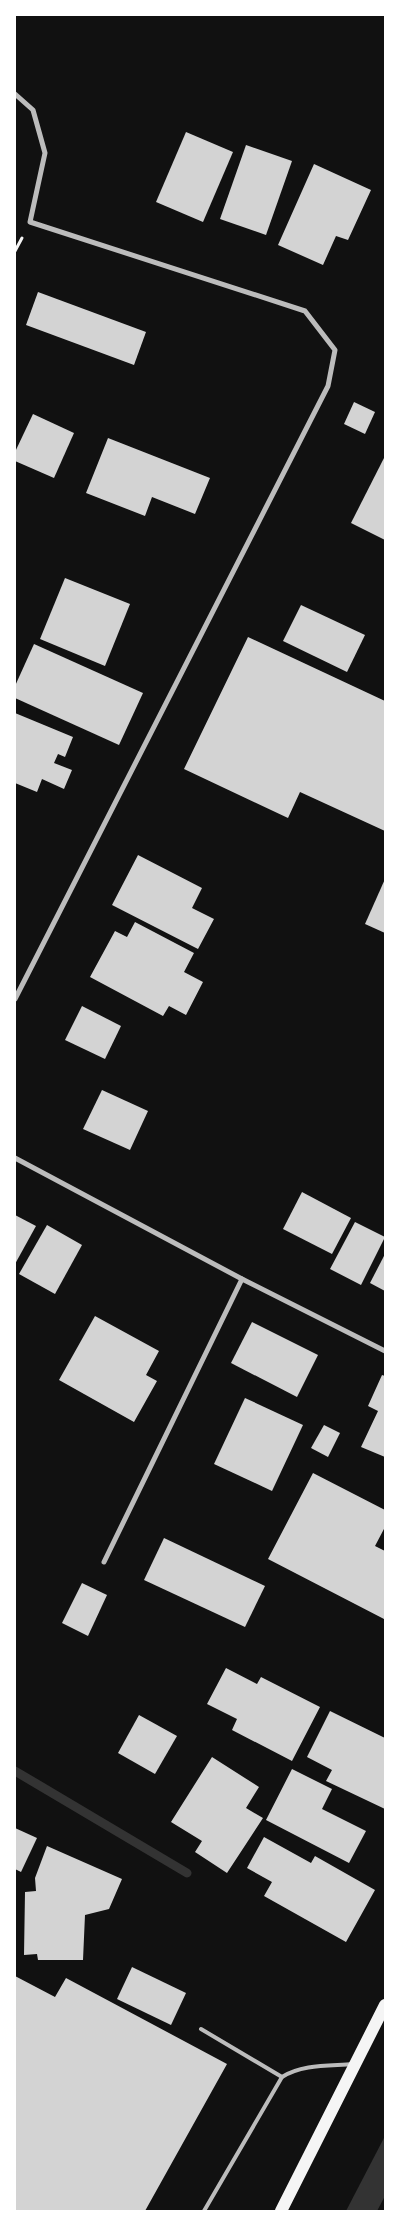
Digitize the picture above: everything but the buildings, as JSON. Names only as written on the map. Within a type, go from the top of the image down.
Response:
[{"type":"main road","points":[[281,2211],[385,2005]]},
{"type":"street","points":[[15,94],[33,110],[45,153],[30,222],[305,311],[335,350],[328,386],[15,999]]},
{"type":"street","points":[[15,1158],[242,1279],[385,1351]]},
{"type":"street","points":[[104,1562],[242,1279]]},
{"type":"lane","points":[[201,2029],[282,2077]]},
{"type":"lane","points":[[204,2211],[282,2077],[292,2071],[302,2069],[355,2064]]},
{"type":"shaded area","points":[[385,2136],[385,2196],[377,2211],[346,2211]]},
{"type":"waterway","points":[[15,1771],[187,1873]]}]
